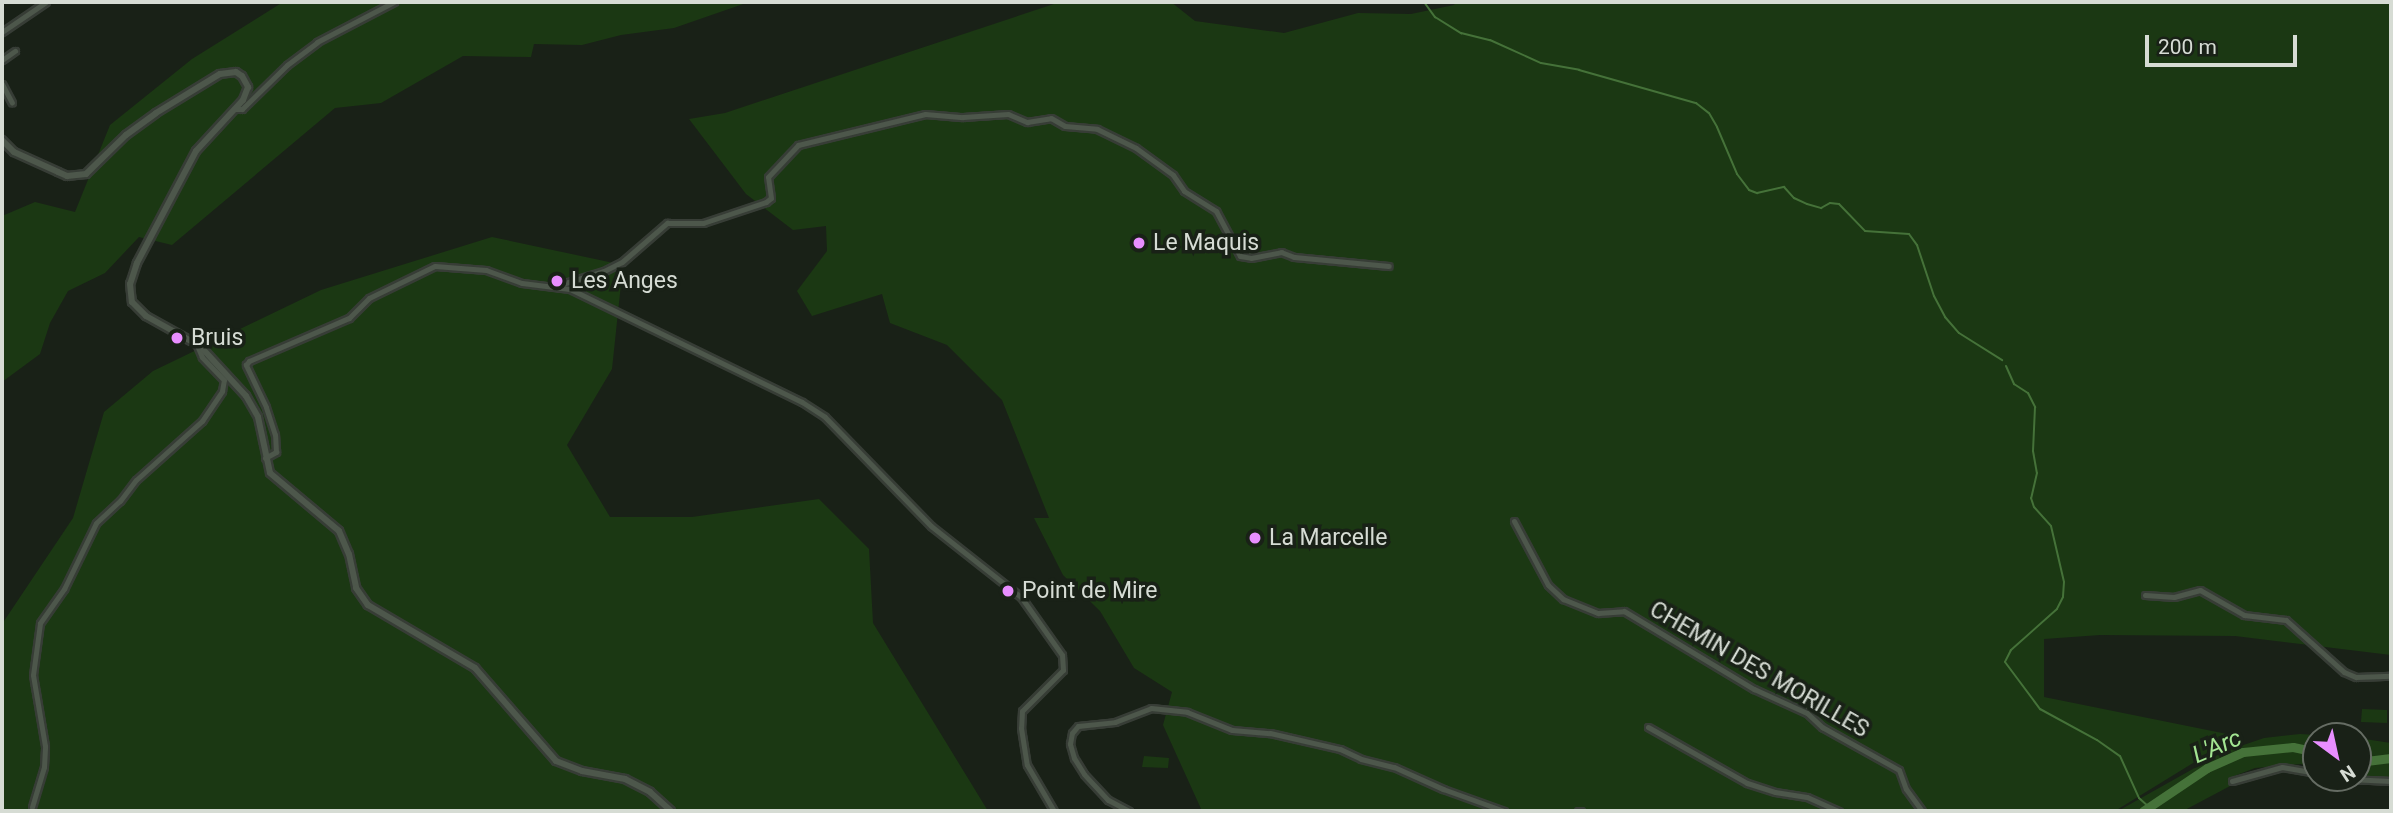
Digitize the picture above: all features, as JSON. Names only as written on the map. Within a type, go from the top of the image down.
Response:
[{"type":"street","points":[[2,32],[46,2]]},
{"type":"street","points":[[234,109],[242,109],[287,65],[317,42],[394,2]]},
{"type":"street","points":[[2,60],[15,51]]},
{"type":"street","points":[[3,144],[43,166],[77,176],[94,169],[135,127],[212,78],[236,72],[246,80],[248,87],[243,100],[214,128],[189,162],[137,262],[130,284],[132,302],[138,310],[196,343],[231,378],[253,406],[261,428],[265,458],[278,481],[339,531],[349,554],[356,588],[368,606],[475,668],[556,761],[568,767],[638,784],[671,811]]},
{"type":"street","points":[[2,84],[12,103]]},
{"type":"street","points":[[248,87],[261,91]]},
{"type":"street","points":[[560,288],[562,284],[604,271],[622,262],[667,223],[703,223],[766,202],[771,198],[768,177],[798,145],[925,114],[963,117],[1008,114],[1027,122],[1051,118],[1065,126],[1097,129],[1136,148],[1173,175],[1184,191],[1216,211],[1240,256],[1251,258],[1281,252],[1294,257],[1389,266]]},
{"type":"street","points":[[265,458],[276,452],[275,435],[266,407],[246,365],[249,361],[349,318],[369,298],[435,266],[486,270],[522,283],[570,289],[642,321],[814,410],[846,436],[931,526],[1021,597],[1062,655],[1063,670],[1022,711],[1021,728],[1027,765],[1054,811]]},
{"type":"street","points":[[32,807],[44,767],[45,746],[33,675],[40,623],[64,589],[96,523],[120,501],[136,480],[202,421],[222,391],[223,380],[202,357],[196,343]]},
{"type":"street","name":"CHEMIN DES MORILLES","points":[[1514,521],[1553,592],[1584,609],[1598,612],[1625,611],[1754,689],[1807,713],[1822,727],[1899,770],[1906,789],[1922,811]]},
{"type":"street","points":[[2145,595],[2174,597],[2200,590],[2244,615],[2286,620],[2344,672],[2356,677],[2391,676]]},
{"type":"street","points":[[1129,811],[1108,800],[1084,774],[1074,758],[1070,744],[1072,733],[1078,726],[1115,722],[1151,708],[1187,712],[1232,730],[1270,733],[1340,749],[1361,759],[1394,767],[1443,789],[1504,811]]},
{"type":"street","points":[[1648,727],[1747,782],[1775,792],[1807,797],[1839,811]]},
{"type":"street","points":[[2232,781],[2283,768],[2302,771]]},
{"type":"street","points":[[2372,780],[2391,781]]},
{"type":"green space","points":[[283,2],[749,2],[674,28],[621,35],[582,45],[534,44],[531,57],[463,56],[381,103],[335,108],[172,245],[139,237],[105,273],[68,291],[50,323],[40,354],[2,382],[2,216],[35,202],[75,212],[110,125],[192,59]]},
{"type":"green space","points":[[1060,2],[1171,2],[1195,21],[1284,33],[1358,13],[1411,14],[1454,5],[1456,2],[2391,2],[2391,655],[2235,636],[2100,635],[2044,639],[2044,697],[2237,736],[2115,811],[1202,811],[1163,725],[1172,692],[1134,668],[1100,611],[1063,575],[1034,518],[1049,518],[1002,400],[947,345],[890,323],[882,294],[812,316],[797,291],[827,251],[826,226],[793,230],[746,194],[689,119],[725,113]]},
{"type":"green space","points":[[492,237],[623,265],[612,369],[567,445],[610,517],[692,517],[819,499],[869,549],[873,623],[988,811],[2,811],[2,624],[73,518],[104,412],[153,371],[321,290]]},
{"type":"green space","points":[[2362,709],[2387,710],[2387,723],[2361,722]]},
{"type":"green space","points":[[2302,734],[2302,764],[2255,768],[2229,778],[2232,785],[2183,811],[2118,811],[2223,752],[2264,738]]},
{"type":"green space","points":[[2372,740],[2391,743],[2391,778],[2372,777]]},
{"type":"green space","points":[[1144,756],[1169,758],[1168,768],[1142,767]]},
{"type":"waterway","points":[[1424,2],[1435,17],[1461,33],[1490,40],[1541,63],[1579,70],[1696,103],[1709,113],[1737,174],[1749,190],[1757,193],[1784,187],[1794,198],[1807,204],[1821,208],[1830,203],[1839,204],[1865,231],[1909,234],[1917,245],[1934,296],[1945,317],[1959,333],[2002,360]]},
{"type":"waterway","points":[[2006,366],[2014,384],[2028,393],[2035,407],[2033,451],[2037,473],[2031,498],[2034,507],[2051,526],[2064,582],[2063,597],[2057,609],[2011,650],[2005,662],[2040,709],[2097,740],[2120,756],[2139,798],[2149,807]]},
{"type":"waterway","name":"L'Arc","points":[[2143,811],[2207,768],[2243,752],[2293,747],[2302,749]]},
{"type":"waterway","name":"L'Arc","points":[[2372,760],[2391,758]]},
{"type":"place","name":"Le Maquis","points":[[1139,243]]},
{"type":"place","name":"Les Anges","points":[[557,281]]},
{"type":"place","name":"Bruis","points":[[177,338]]},
{"type":"place","name":"La Marcelle","points":[[1255,538]]},
{"type":"place","name":"Point de Mire","points":[[1008,591]]}]
